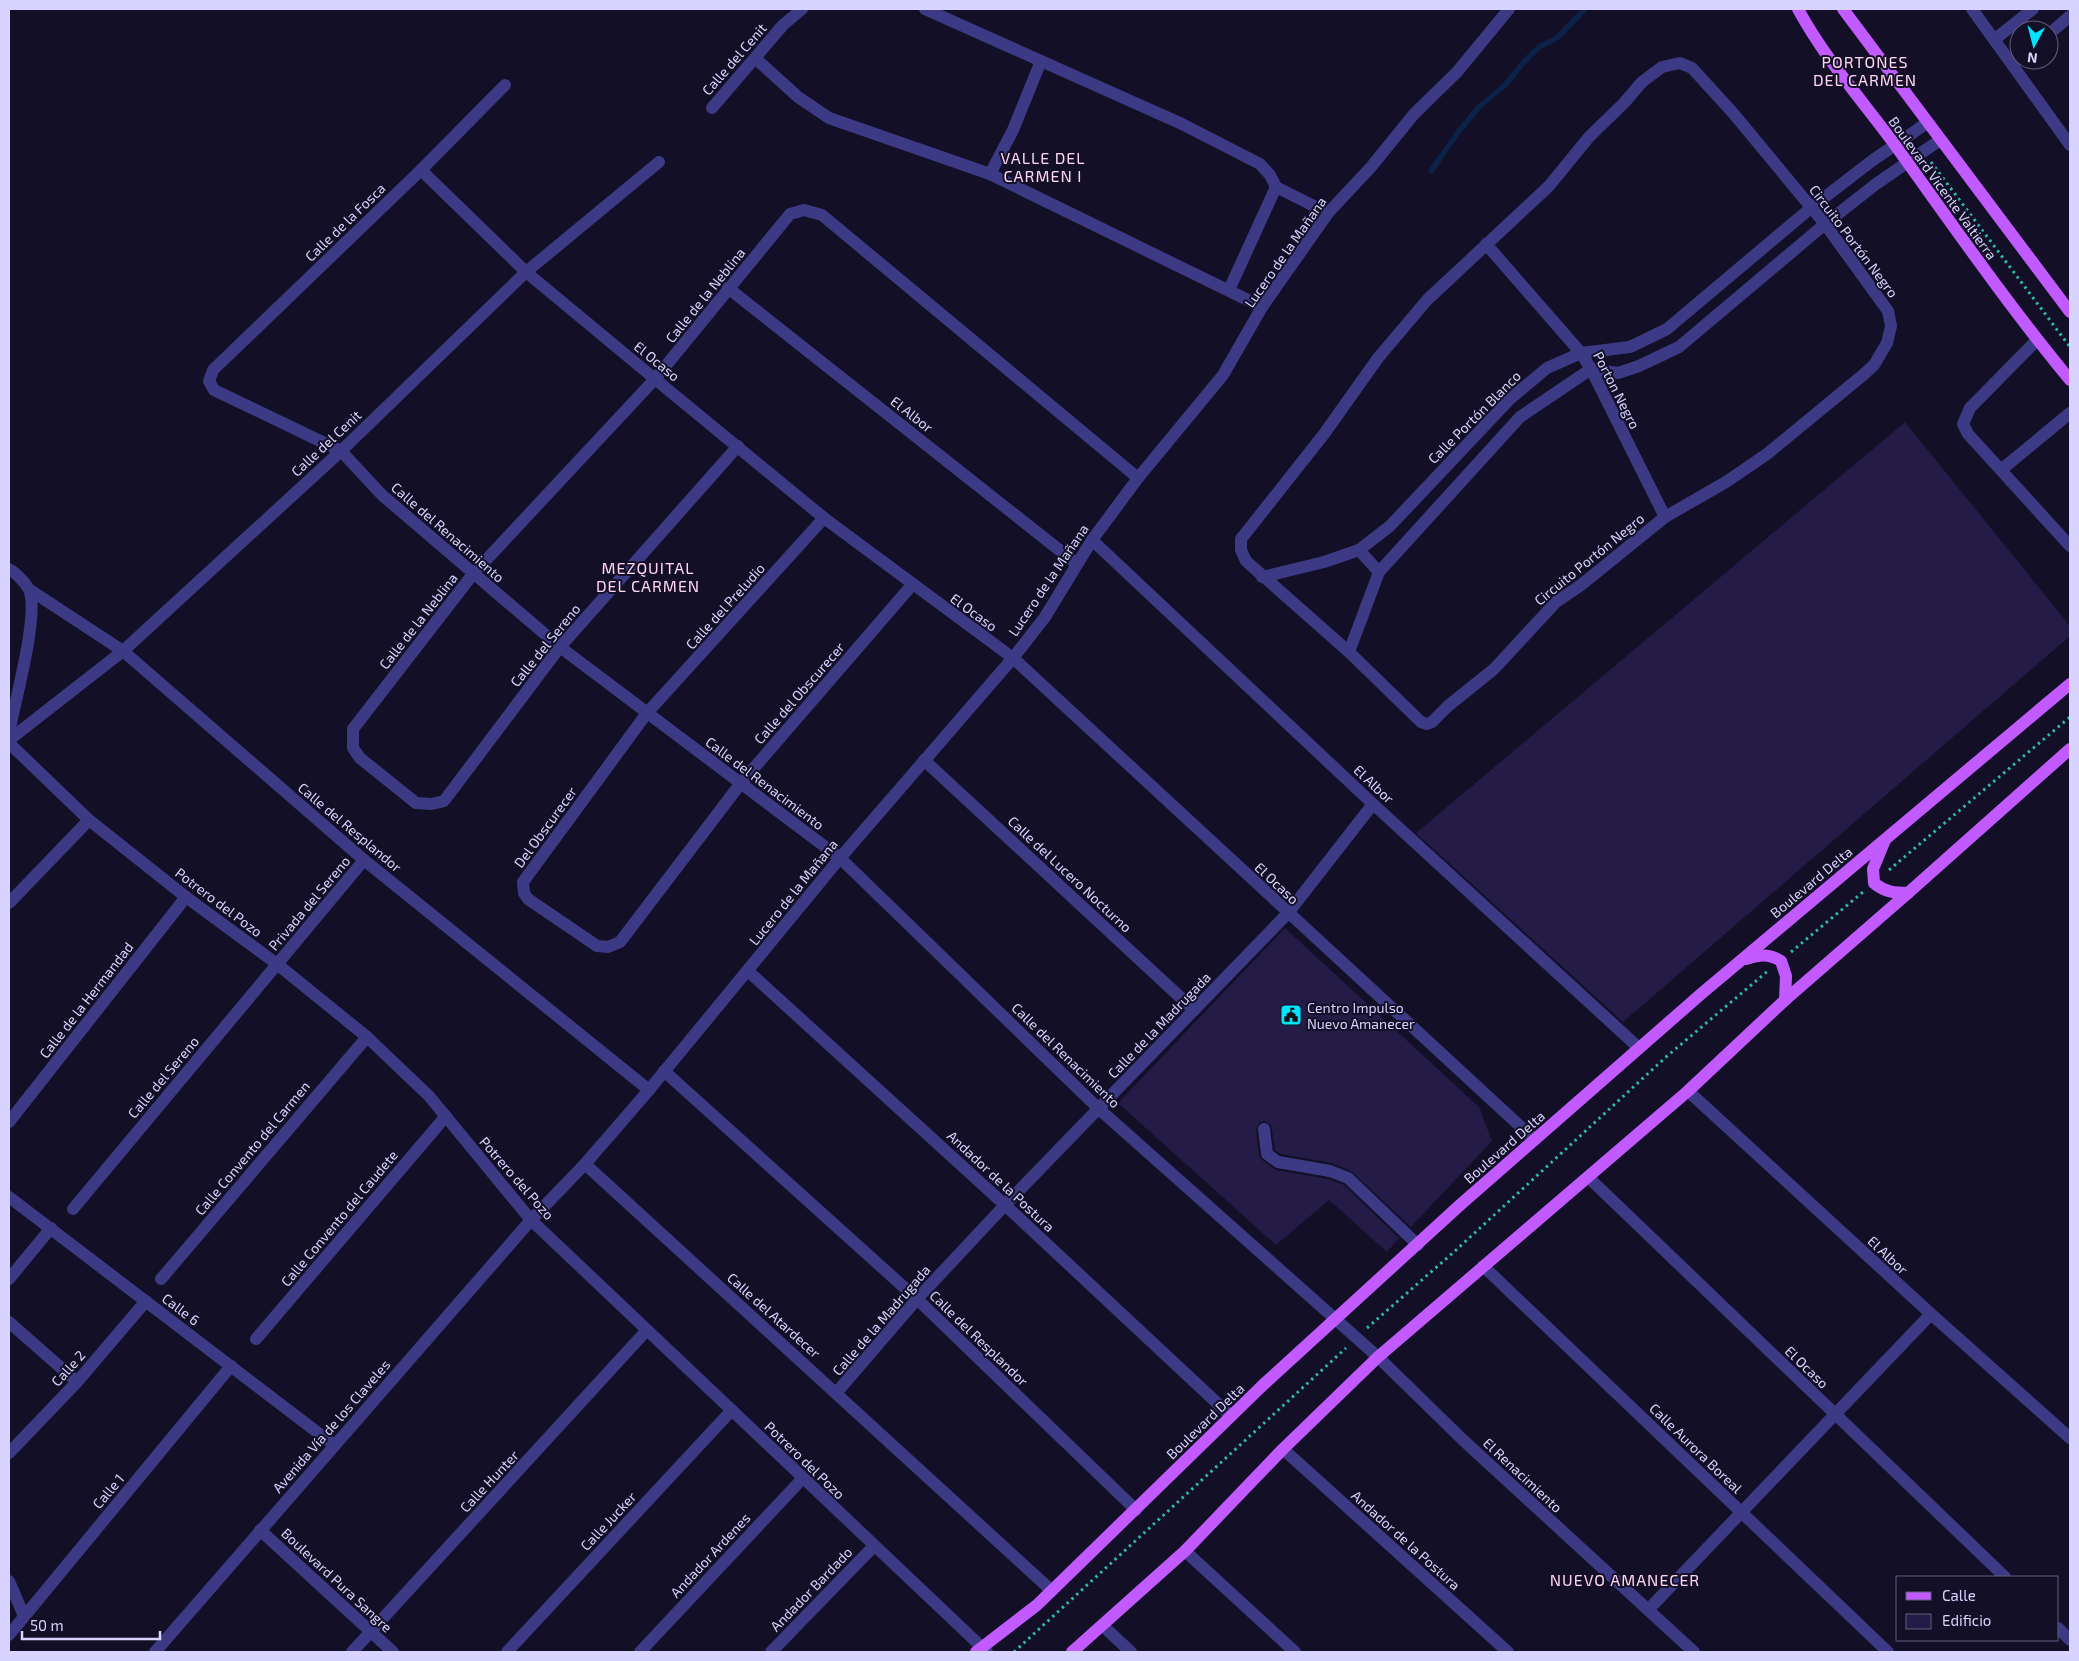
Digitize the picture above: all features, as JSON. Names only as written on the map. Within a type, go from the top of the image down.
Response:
[{"type":"main road","name":"Boulevard Vicente Valtierra","points":[[1798,9],[1832,64],[1895,145],[2037,340],[2070,380]]},
{"type":"main road","name":"Boulevard Vicente Valtierra","points":[[1843,9],[2070,312]]},
{"type":"main road","name":"Boulevard Delta","points":[[981,1651],[1037,1605],[1231,1416],[1334,1319],[1460,1205],[1741,960],[2070,684]]},
{"type":"main road","points":[[1072,1652],[1185,1550],[1283,1450],[1378,1358],[1688,1091],[1785,1000],[2070,749]]},
{"type":"main road","points":[[1886,838],[1873,870],[1874,883],[1882,890],[1908,893]]},
{"type":"main road","points":[[1741,960],[1761,955],[1781,960],[1786,976],[1785,1000]]},
{"type":"street","name":"Calle del Cenit","points":[[712,108],[783,25],[802,9]]},
{"type":"street","points":[[925,9],[1182,124],[1260,164],[1270,175],[1276,187],[1328,213]]},
{"type":"street","name":"Lucero de la Mañana","points":[[531,1220],[586,1164],[840,858],[1013,658],[1045,617],[1092,540],[1138,478],[1222,375],[1262,307],[1328,213],[1370,167],[1414,114],[1457,72],[1509,9]]},
{"type":"street","points":[[1972,9],[2009,54]]},
{"type":"street","points":[[1995,39],[2033,9]]},
{"type":"street","points":[[2059,25],[2070,16]]},
{"type":"street","points":[[755,58],[798,98],[829,118],[990,174],[1146,252],[1262,307]]},
{"type":"street","points":[[990,174],[1013,130],[1041,61]]},
{"type":"street","name":"Circuito Portón Negro","points":[[1675,63],[1686,64],[1692,68],[1733,113],[1825,224],[1888,311],[1891,326],[1888,343],[1882,354],[1864,375],[1767,454],[1726,482],[1665,516],[1581,585],[1556,602],[1494,670],[1448,706],[1432,722],[1427,724],[1421,722],[1349,652],[1246,561],[1241,550],[1241,539],[1324,434],[1378,358],[1427,300],[1549,186],[1589,137],[1624,103],[1642,82],[1662,67],[1675,63]]},
{"type":"street","points":[[2021,70],[2070,145]]},
{"type":"street","name":"Calle de la Fosca","points":[[209,381],[213,370],[421,170],[504,85]]},
{"type":"street","name":"Calle Portón Blanco","points":[[1262,577],[1324,562],[1359,550],[1390,526],[1510,399],[1547,368],[1581,353],[1630,347],[1667,329],[1812,207],[1860,169],[1927,123]]},
{"type":"street","points":[[1349,652],[1379,572],[1520,417],[1591,369],[1618,373],[1648,362],[1679,346],[1825,224],[1906,162],[1940,140]]},
{"type":"street","name":"Calle del Cenit","points":[[9,741],[123,651],[341,451],[526,272],[659,162]]},
{"type":"street","name":"El Ocaso","points":[[421,170],[526,272],[655,380],[824,518],[1013,658],[1535,1140]]},
{"type":"street","points":[[1229,290],[1276,187]]},
{"type":"street","name":"Calle de la Neblina","points":[[444,801],[432,804],[416,803],[360,758],[353,748],[354,729],[473,574],[655,380],[790,214],[804,210],[822,215],[1138,478]]},
{"type":"street","name":"Porton Negro","points":[[1486,244],[1581,353],[1591,369],[1665,516]]},
{"type":"street","name":"El Albor","points":[[728,288],[1077,564]]},
{"type":"street","points":[[2037,340],[1970,408],[1963,424],[1968,434],[2070,546]]},
{"type":"street","name":"Calle del Renacimiento","points":[[209,381],[214,390],[341,451],[382,495],[560,647],[840,858],[1100,1109],[1334,1319]]},
{"type":"street","points":[[2001,470],[2070,413]]},
{"type":"street","name":"Calle del Sereno","points":[[444,801],[560,647],[738,446]]},
{"type":"street","name":"Calle del Preludio","points":[[647,713],[824,518]]},
{"type":"street","name":"El Albor","points":[[1092,540],[1373,804],[1639,1048]]},
{"type":"street","points":[[1359,550],[1379,572]]},
{"type":"street","name":"Calle del Resplandor","points":[[9,570],[13,571],[30,590],[123,651],[364,860],[649,1090]]},
{"type":"street","name":"Calle del Obscurecer","points":[[620,942],[741,783],[912,585]]},
{"type":"street","points":[[9,733],[32,617],[30,590]]},
{"type":"street","name":"Del Obscurecer","points":[[620,942],[608,947],[597,946],[528,899],[524,893],[524,882],[647,713]]},
{"type":"street","name":"Potrero del Pozo","points":[[9,741],[89,820],[186,897],[277,964],[367,1037],[430,1096],[531,1220],[874,1546],[981,1651]]},
{"type":"street","name":"Calle del Lucero Nocturno","points":[[924,760],[1194,1010]]},
{"type":"street","name":"Calle de la Madrugada","points":[[837,1392],[1005,1205],[1288,913],[1373,804]]},
{"type":"street","points":[[9,903],[89,820]]},
{"type":"street","name":"Privada del Sereno","points":[[277,964],[364,860]]},
{"type":"street","name":"Calle de la Hermandad","points":[[9,1122],[186,897]]},
{"type":"street","name":"Calle del Sereno","points":[[73,1209],[277,964]]},
{"type":"street","name":"Andador de la Postura","points":[[748,971],[1005,1205],[1231,1416]]},
{"type":"street","name":"Calle Convento del Carmen","points":[[161,1279],[367,1037]]},
{"type":"street","name":"Calle del Resplandor","points":[[664,1071],[918,1300],[1136,1510]]},
{"type":"street","name":"El Albor","points":[[1688,1091],[1931,1314],[2070,1438]]},
{"type":"street","name":"Calle Convento del Caudete","points":[[256,1339],[446,1116]]},
{"type":"street","points":[[1264,1129],[1267,1154],[1278,1162],[1330,1171],[1348,1178],[1418,1245]]},
{"type":"street","name":"Calle del Atardecer","points":[[586,1164],[1052,1591]]},
{"type":"street","name":"El Ocaso","points":[[1588,1178],[2004,1576]]},
{"type":"street","name":"Calle 6","points":[[9,1197],[334,1444]]},
{"type":"street","name":"Avenida Vía de los Claveles","points":[[155,1652],[334,1444],[531,1220]]},
{"type":"street","points":[[9,1279],[51,1228]]},
{"type":"street","name":"Calle Aurora Boreal","points":[[1483,1266],[1888,1652]]},
{"type":"street","name":"Calle 2","points":[[9,1453],[77,1382],[146,1301]]},
{"type":"street","points":[[1648,1610],[1931,1314]]},
{"type":"street","name":"El Renacimiento","points":[[1334,1319],[1694,1652]]},
{"type":"street","points":[[9,1322],[77,1382]]},
{"type":"street","name":"Calle Hunter","points":[[352,1652],[647,1330]]},
{"type":"street","name":"Calle 1","points":[[9,1635],[231,1366]]},
{"type":"street","name":"Calle Jucker","points":[[507,1652],[732,1410]]},
{"type":"street","name":"Andador de la Postura","points":[[1283,1450],[1508,1652]]},
{"type":"street","name":"Andador Ardenes","points":[[640,1652],[803,1478]]},
{"type":"street","name":"Boulevard Pura Sangre","points":[[260,1530],[393,1652]]},
{"type":"street","name":"Andador Bardado","points":[[771,1652],[874,1546]]},
{"type":"street","points":[[1185,1550],[1295,1652]]},
{"type":"street","points":[[9,1580],[24,1616]]},
{"type":"street","points":[[1103,1626],[1131,1652]]},
{"type":"street","points":[[2059,1629],[2070,1640]]},
{"type":"path","name":"Boulevard Vicente Valtierra","points":[[1922,151],[2070,347]]},
{"type":"path","points":[[1014,1652],[1355,1338],[1455,1251],[1666,1057],[2070,717]]},
{"type":"building","points":[[1905,422],[2070,626],[2070,636],[1623,1022],[1416,833]]},
{"type":"building","name":"Centro Impulso Nuevo Amanecer","points":[[1285,928],[1479,1107],[1492,1141],[1411,1227],[1351,1171],[1332,1163],[1281,1154],[1275,1150],[1271,1125],[1264,1121],[1259,1123],[1256,1130],[1259,1155],[1262,1160],[1276,1170],[1328,1179],[1344,1185],[1399,1238],[1387,1252],[1329,1200],[1276,1245],[1118,1103]]},
{"type":"waterway","points":[[1431,171],[1459,131],[1480,106],[1504,86],[1539,47],[1557,38],[1585,9]]},
{"type":"place","name":"Centro Impulso Nuevo Amanecer","points":[[1291,1015]]},
{"type":"district","name":"PORTONES DEL CARMEN","points":[[1865,70]]},
{"type":"district","name":"VALLE DEL CARMEN I","points":[[1043,166]]},
{"type":"district","name":"MEZQUITAL DEL CARMEN","points":[[648,576]]},
{"type":"district","name":"NUEVO AMANECER","points":[[1625,1579]]}]
